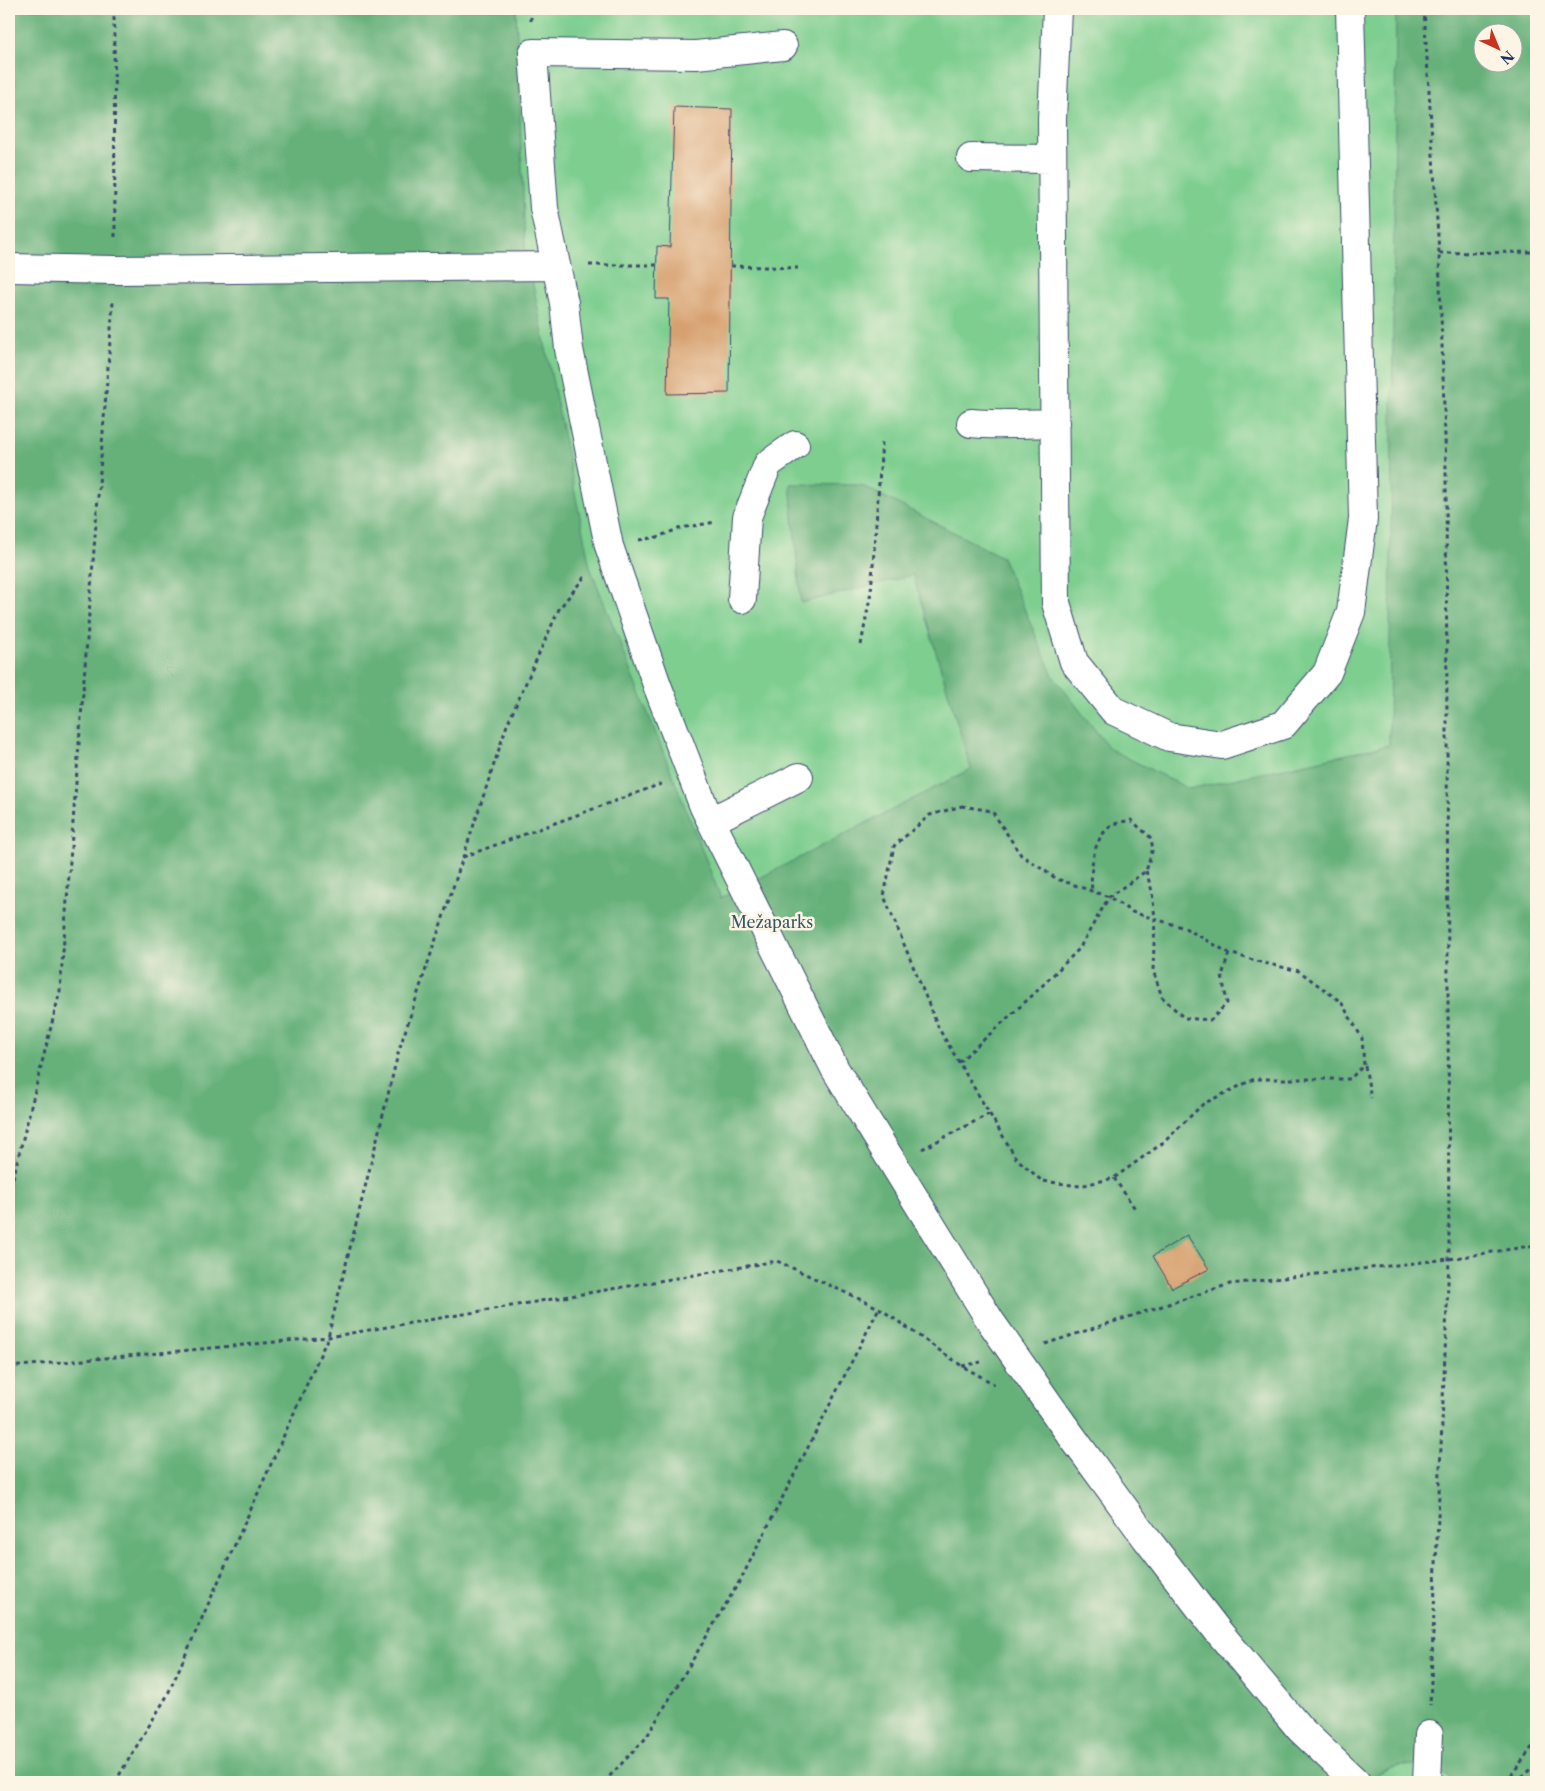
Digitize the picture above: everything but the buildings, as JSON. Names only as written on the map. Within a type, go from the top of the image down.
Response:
[{"type":"street","points":[[1057,9],[1052,119],[1056,603],[1074,662],[1114,711],[1168,737],[1222,745],[1283,725],[1327,673],[1351,612],[1362,519],[1350,9]]},
{"type":"street","points":[[783,46],[696,54],[533,53],[544,208],[564,303],[569,349],[609,546],[657,685],[704,807],[835,1069],[992,1322],[1146,1538],[1217,1630],[1300,1729],[1356,1782]]},
{"type":"street","points":[[971,158],[1052,159]]},
{"type":"street","points":[[9,268],[115,270],[556,266]]},
{"type":"street","points":[[971,423],[994,425],[1012,422],[1055,423]]},
{"type":"street","points":[[742,599],[747,516],[768,464],[795,445]]},
{"type":"street","points":[[711,820],[799,777]]},
{"type":"street","points":[[1427,1782],[1429,1735]]},
{"type":"path","points":[[9,1194],[60,991],[115,270],[114,9]]},
{"type":"path","points":[[1424,9],[1439,253],[1446,468],[1449,1258],[1429,1735]]},
{"type":"path","points":[[1439,253],[1536,252]]},
{"type":"path","points":[[556,266],[656,265]]},
{"type":"path","points":[[730,266],[798,268]]},
{"type":"path","points":[[861,645],[871,592],[882,442]]},
{"type":"path","points":[[116,1782],[167,1696],[328,1337],[399,1050],[507,725],[559,609],[609,546],[657,537],[681,528],[747,516]]},
{"type":"path","points":[[463,857],[692,773]]},
{"type":"path","points":[[1364,1065],[1350,1078],[1254,1078],[1204,1104],[1164,1142],[1114,1178],[1080,1186],[1042,1181],[1016,1158],[939,1029],[884,896],[894,846],[930,815],[962,806],[992,811],[1022,855],[1056,879],[1109,897],[1132,912],[1185,928],[1229,953],[1299,970],[1341,1002],[1362,1038],[1364,1065],[1371,1098]]},
{"type":"path","points":[[1092,892],[1091,874],[1098,838],[1115,824],[1131,820],[1150,836],[1153,848],[1146,871],[1152,891],[1155,919],[1153,970],[1162,997],[1184,1018],[1211,1020],[1227,1003],[1222,976],[1229,953]]},
{"type":"path","points":[[959,1062],[1079,949],[1109,897],[1146,871]]},
{"type":"path","points":[[894,1164],[989,1114]]},
{"type":"path","points":[[1114,1178],[1136,1210]]},
{"type":"path","points":[[962,1366],[1014,1354],[1230,1284],[1449,1258],[1536,1245]]},
{"type":"path","points":[[9,1367],[328,1337],[777,1261],[879,1308],[962,1366],[995,1385]]},
{"type":"path","points":[[604,1782],[646,1738],[742,1577],[879,1308]]},
{"type":"path","points":[[1506,1782],[1536,1742]]},
{"type":"path","points":[[1514,1782],[1536,1766]]},
{"type":"green space","name":"Mežaparks","points":[[9,9],[1536,9],[1536,1782],[9,1782]]},
{"type":"green space","name":"Mežaparks","points":[[9,9],[516,9],[525,245],[590,567],[721,898],[971,769],[913,575],[801,603],[790,484],[861,485],[1002,557],[1053,676],[1110,749],[1189,789],[1389,745],[1396,9],[1536,9],[1536,1782],[1460,1782],[1429,1769],[1401,1766],[1383,1771],[1367,1782],[9,1782]]}]
